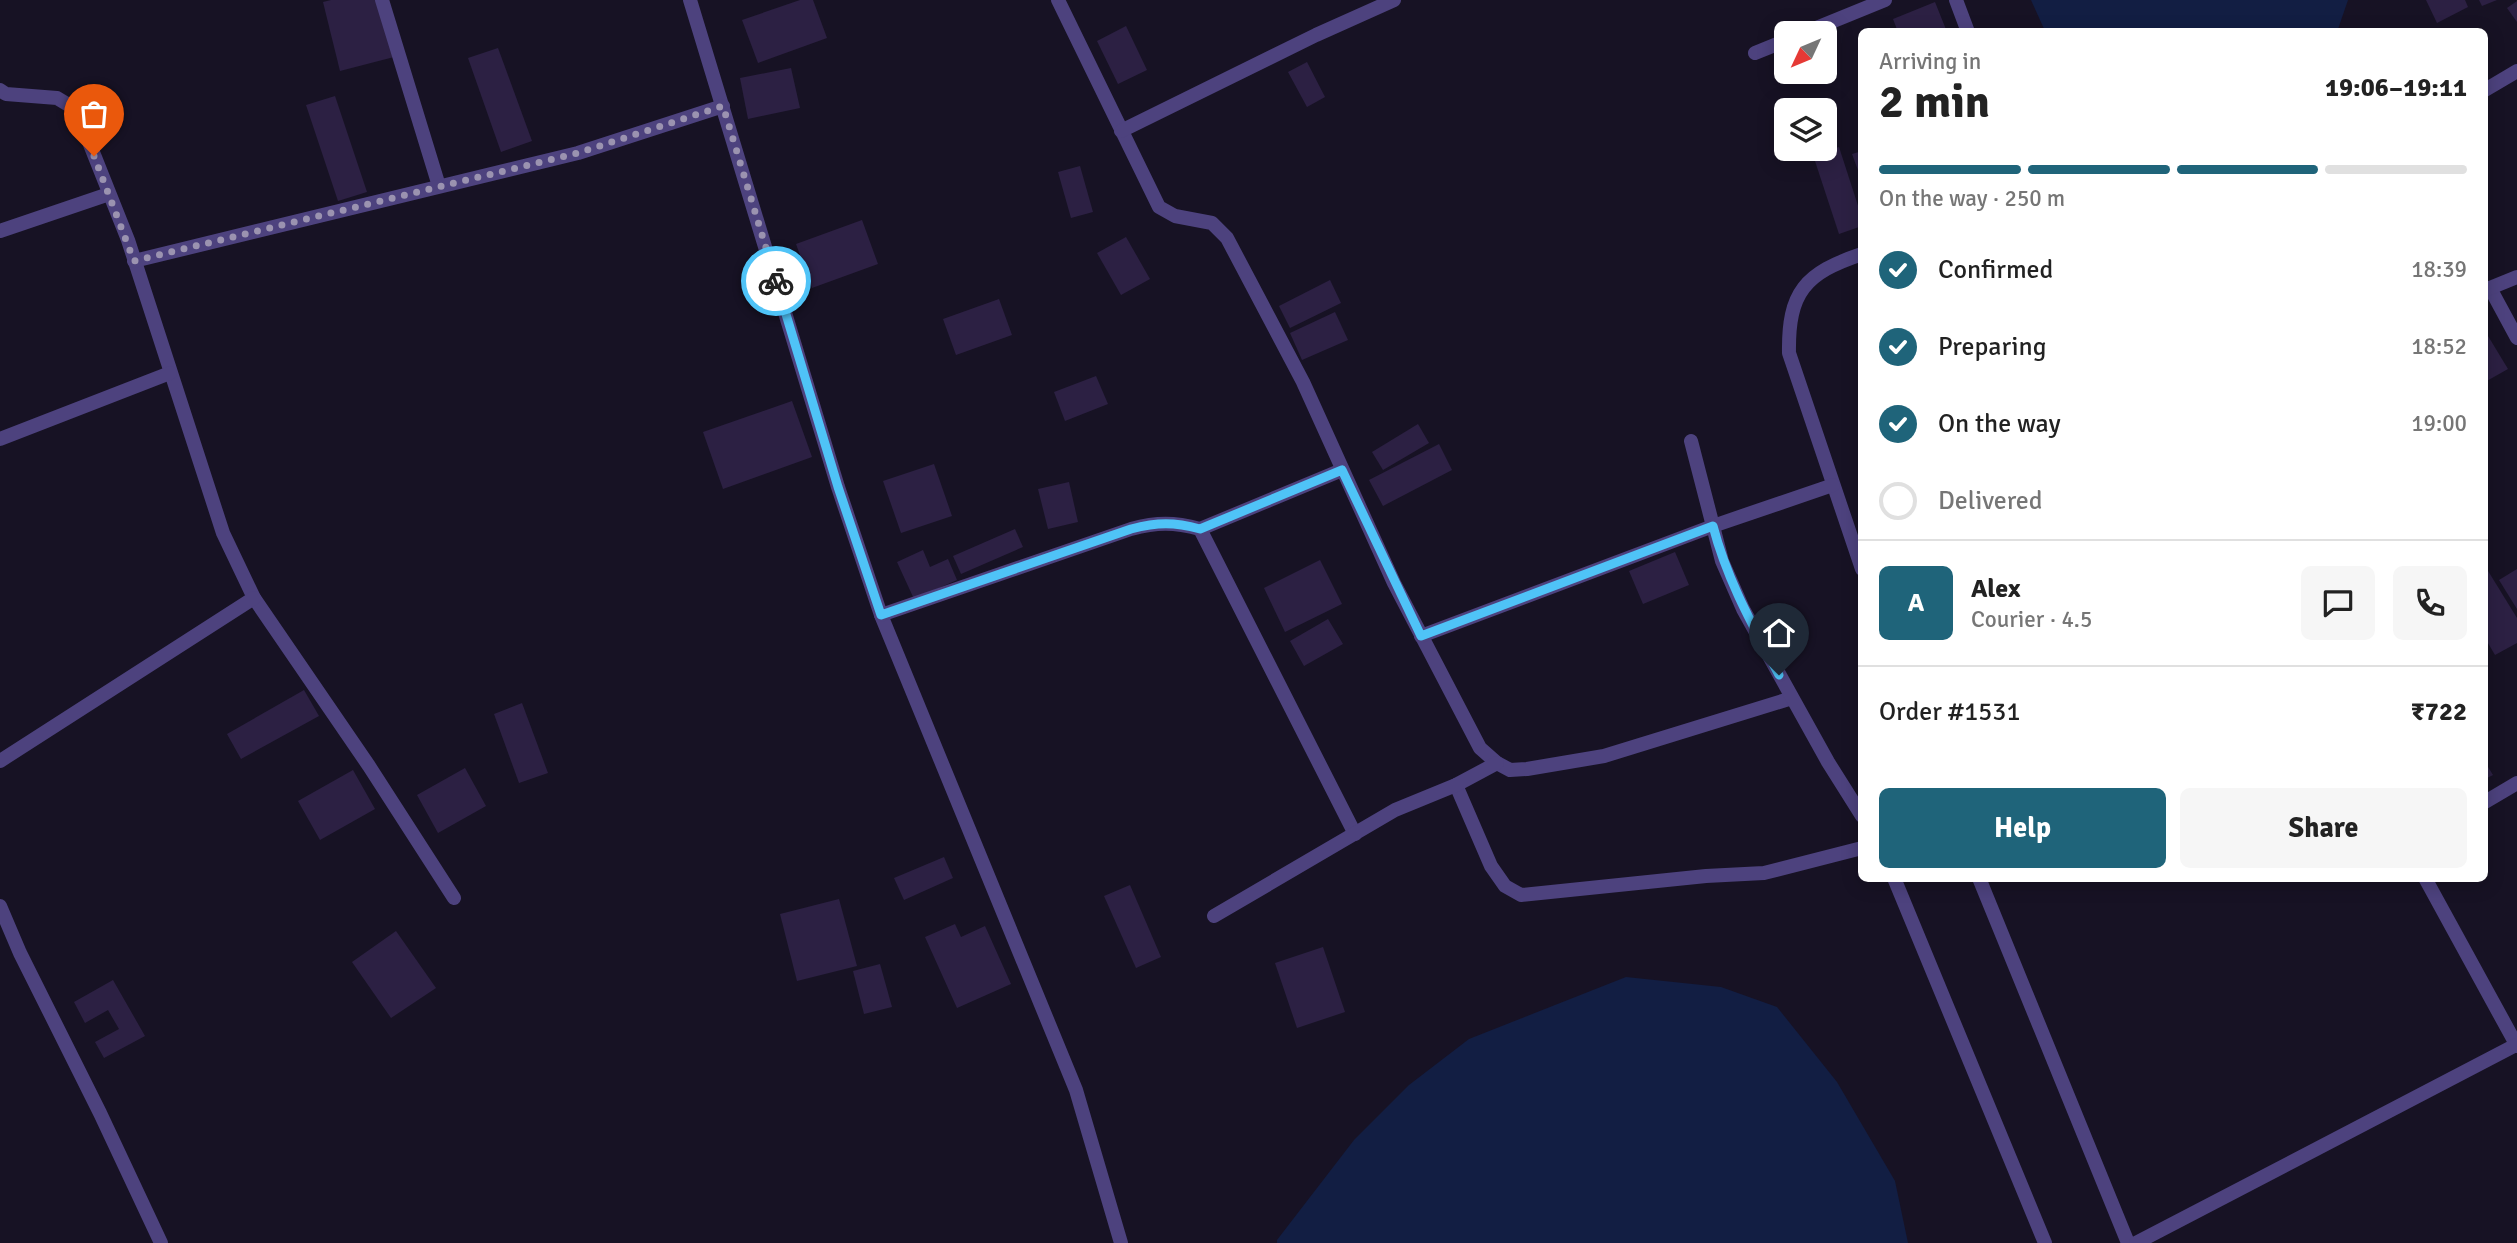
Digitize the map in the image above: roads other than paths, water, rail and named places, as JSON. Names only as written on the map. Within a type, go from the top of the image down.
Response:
[{"type":"street","points":[[382,0],[439,186]]},
{"type":"street","points":[[690,0],[838,487],[881,615],[1076,1090],[1121,1243]]},
{"type":"street","points":[[1058,0],[1159,207],[1175,216],[1212,223],[1227,238],[1303,382],[1421,636],[1480,748],[1510,770],[1604,756],[1792,698]]},
{"type":"street","points":[[1121,131],[1316,35],[1394,0]]},
{"type":"street","points":[[1833,21],[1885,0]]},
{"type":"street","points":[[1956,0],[1966,28]]},
{"type":"street","points":[[1755,53],[1774,45]]},
{"type":"street","points":[[2488,88],[2517,71]]},
{"type":"street","points":[[0,90],[6,94],[57,98],[72,107],[87,137],[134,261],[223,533],[254,598],[369,766],[454,898]]},
{"type":"street","points":[[134,261],[578,153],[723,106]]},
{"type":"street","points":[[0,231],[109,194]]},
{"type":"street","points":[[1858,255],[1840,261],[1814,276],[1797,296],[1788,326],[1789,353],[1858,557]]},
{"type":"street","points":[[2488,289],[2517,277]]},
{"type":"street","points":[[2488,291],[2517,338]]},
{"type":"street","points":[[0,439],[170,373]]},
{"type":"street","points":[[1690,441],[1722,561],[1743,609],[1858,809]]},
{"type":"street","points":[[881,615],[1155,522],[1200,529],[1342,470]]},
{"type":"street","points":[[1421,636],[1713,526],[1833,485]]},
{"type":"street","points":[[1200,529],[1355,834]]},
{"type":"street","points":[[0,761],[254,598]]},
{"type":"street","points":[[1214,916],[1395,810],[1456,785],[1497,763]]},
{"type":"street","points":[[2488,800],[2517,783]]},
{"type":"street","points":[[1456,785],[1491,866],[1505,886],[1521,895],[1706,876],[1764,873],[1858,849]]},
{"type":"street","points":[[1896,882],[2045,1243]]},
{"type":"street","points":[[1981,882],[2128,1243]]},
{"type":"street","points":[[2136,1243],[2517,1045],[2428,882]]},
{"type":"street","points":[[0,906],[20,953],[161,1243]]},
{"type":"water","points":[[2031,0],[2348,0],[2338,28],[2044,28]]},
{"type":"water","points":[[1626,977],[1721,987],[1777,1007],[1837,1082],[1895,1181],[1908,1243],[1277,1243],[1354,1140],[1409,1085],[1469,1039]]}]
